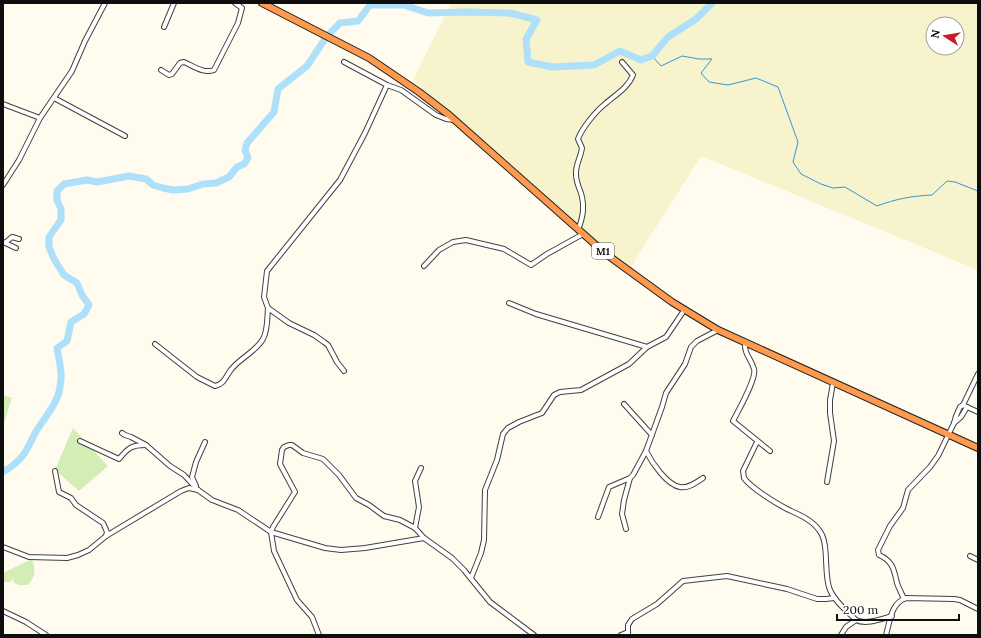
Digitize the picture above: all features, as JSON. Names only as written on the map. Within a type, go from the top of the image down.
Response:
[{"type":"highway","name":"M1","points":[[262,3],[369,58],[412,87],[455,120],[606,254],[718,330],[978,448]]},
{"type":"street","points":[[3,185],[19,160],[40,118],[72,71],[85,41],[105,3]]},
{"type":"street","points":[[164,27],[174,3]]},
{"type":"street","points":[[161,70],[169,75],[172,74],[182,62],[204,71],[210,72],[214,70],[238,23],[242,8],[235,3]]},
{"type":"street","points":[[344,62],[387,85],[401,90],[436,115],[446,119],[455,120]]},
{"type":"street","points":[[424,266],[439,250],[453,242],[466,240],[504,249],[531,265],[580,232],[584,208],[576,177],[577,161],[582,148],[578,139],[601,107],[630,82],[633,75],[622,62]]},
{"type":"street","points":[[155,344],[197,377],[215,386],[221,385],[236,363],[256,347],[263,338],[267,328],[268,308],[264,297],[267,271],[340,180],[365,133],[387,85]]},
{"type":"street","points":[[54,98],[125,136]]},
{"type":"street","points":[[3,104],[40,118]]},
{"type":"street","points":[[4,242],[12,237],[19,239]]},
{"type":"street","points":[[4,242],[16,248]]},
{"type":"street","points":[[509,303],[536,314],[647,347]]},
{"type":"street","points":[[268,308],[289,323],[314,335],[328,345],[337,362],[344,371]]},
{"type":"street","points":[[471,578],[481,553],[484,540],[486,490],[497,460],[503,434],[508,428],[519,422],[542,413],[554,395],[560,392],[581,390],[629,364],[647,347],[666,337],[685,309]]},
{"type":"street","points":[[626,529],[622,514],[630,478],[646,451],[666,393],[685,364],[691,347],[697,341],[718,330]]},
{"type":"street","points":[[745,342],[746,352],[754,367],[755,376],[733,421],[770,451]]},
{"type":"street","points":[[904,598],[898,586],[894,569],[886,558],[879,555],[878,550],[890,526],[903,508],[905,496],[908,490],[934,462],[949,435],[960,408],[965,406],[978,374]]},
{"type":"street","points":[[827,482],[834,441],[830,413],[830,400],[833,383]]},
{"type":"street","points":[[624,404],[652,435]]},
{"type":"street","points":[[965,406],[978,412]]},
{"type":"street","points":[[122,433],[125,436],[131,436],[146,446],[170,466],[184,475],[198,490],[212,500],[238,510],[271,532],[325,548],[341,550],[424,538]]},
{"type":"street","points":[[80,441],[119,460],[126,450],[132,446],[146,446]]},
{"type":"street","points":[[198,490],[192,477],[196,462],[205,442]]},
{"type":"street","points":[[757,442],[743,471],[744,478],[756,489],[787,509],[803,517],[821,531],[825,548],[827,581],[834,598],[856,620],[860,622],[867,622],[892,616]]},
{"type":"street","points":[[320,635],[312,617],[297,600],[274,551],[271,532],[295,492],[280,464],[282,450],[284,447],[289,445],[292,445],[303,453],[324,459],[339,474],[356,498],[384,516],[400,520],[416,528],[424,538],[452,558],[471,578],[490,602],[534,635]]},
{"type":"street","points":[[646,451],[655,468],[674,484],[684,487],[692,485],[703,478]]},
{"type":"street","points":[[416,528],[419,507],[415,481],[421,468]]},
{"type":"street","points":[[55,471],[59,492],[71,498],[76,505],[103,523],[107,532],[106,536]]},
{"type":"street","points":[[598,517],[609,487],[630,478]]},
{"type":"street","points":[[3,547],[29,557],[67,558],[78,555],[89,550],[106,536],[181,491],[189,488],[198,490]]},
{"type":"street","points":[[970,556],[978,560]]},
{"type":"street","points":[[621,635],[628,633],[628,626],[632,620],[657,604],[683,581],[727,576],[787,590],[817,599],[834,598]]},
{"type":"street","points":[[886,635],[896,604],[904,598],[954,599],[960,600],[978,609]]},
{"type":"street","points":[[3,611],[26,622],[46,635]]},
{"type":"street","points":[[841,635],[846,627],[856,620]]},
{"type":"shaded area","points":[[451,3],[978,3],[978,270],[701,156],[627,273],[413,80]]},
{"type":"green space","points":[[3,395],[12,398],[4,423],[3,422]]},
{"type":"green space","points":[[73,428],[108,466],[79,491],[55,470]]},
{"type":"green space","points":[[32,559],[34,573],[33,578],[28,585],[19,585],[14,583],[13,578],[11,582],[3,582],[3,573]]},
{"type":"waterway","points":[[329,34],[340,23],[358,21],[370,5],[404,5],[428,13],[510,13],[537,20],[526,39],[528,62],[552,67],[594,65],[620,51],[641,60],[652,56],[668,37],[696,19],[712,3]]},
{"type":"waterway","points":[[3,472],[24,454],[37,430],[57,399],[61,382],[57,348],[67,341],[71,322],[84,314],[89,305],[82,295],[77,283],[64,275],[54,259],[49,247],[49,237],[61,220],[61,209],[57,200],[57,191],[64,184],[87,180],[97,182],[129,176],[146,179],[153,185],[173,190],[188,189],[203,184],[216,183],[229,177],[237,167],[244,164],[248,158],[245,150],[247,143],[274,112],[278,89],[307,66],[325,39]]},
{"type":"waterway","points":[[652,56],[661,66],[682,56],[699,59],[712,59],[701,73],[709,82],[728,85],[756,78],[778,87],[798,142],[793,162],[801,174],[821,184],[833,188],[845,187],[877,206],[904,198],[932,195],[947,181],[955,182],[978,191]]}]
